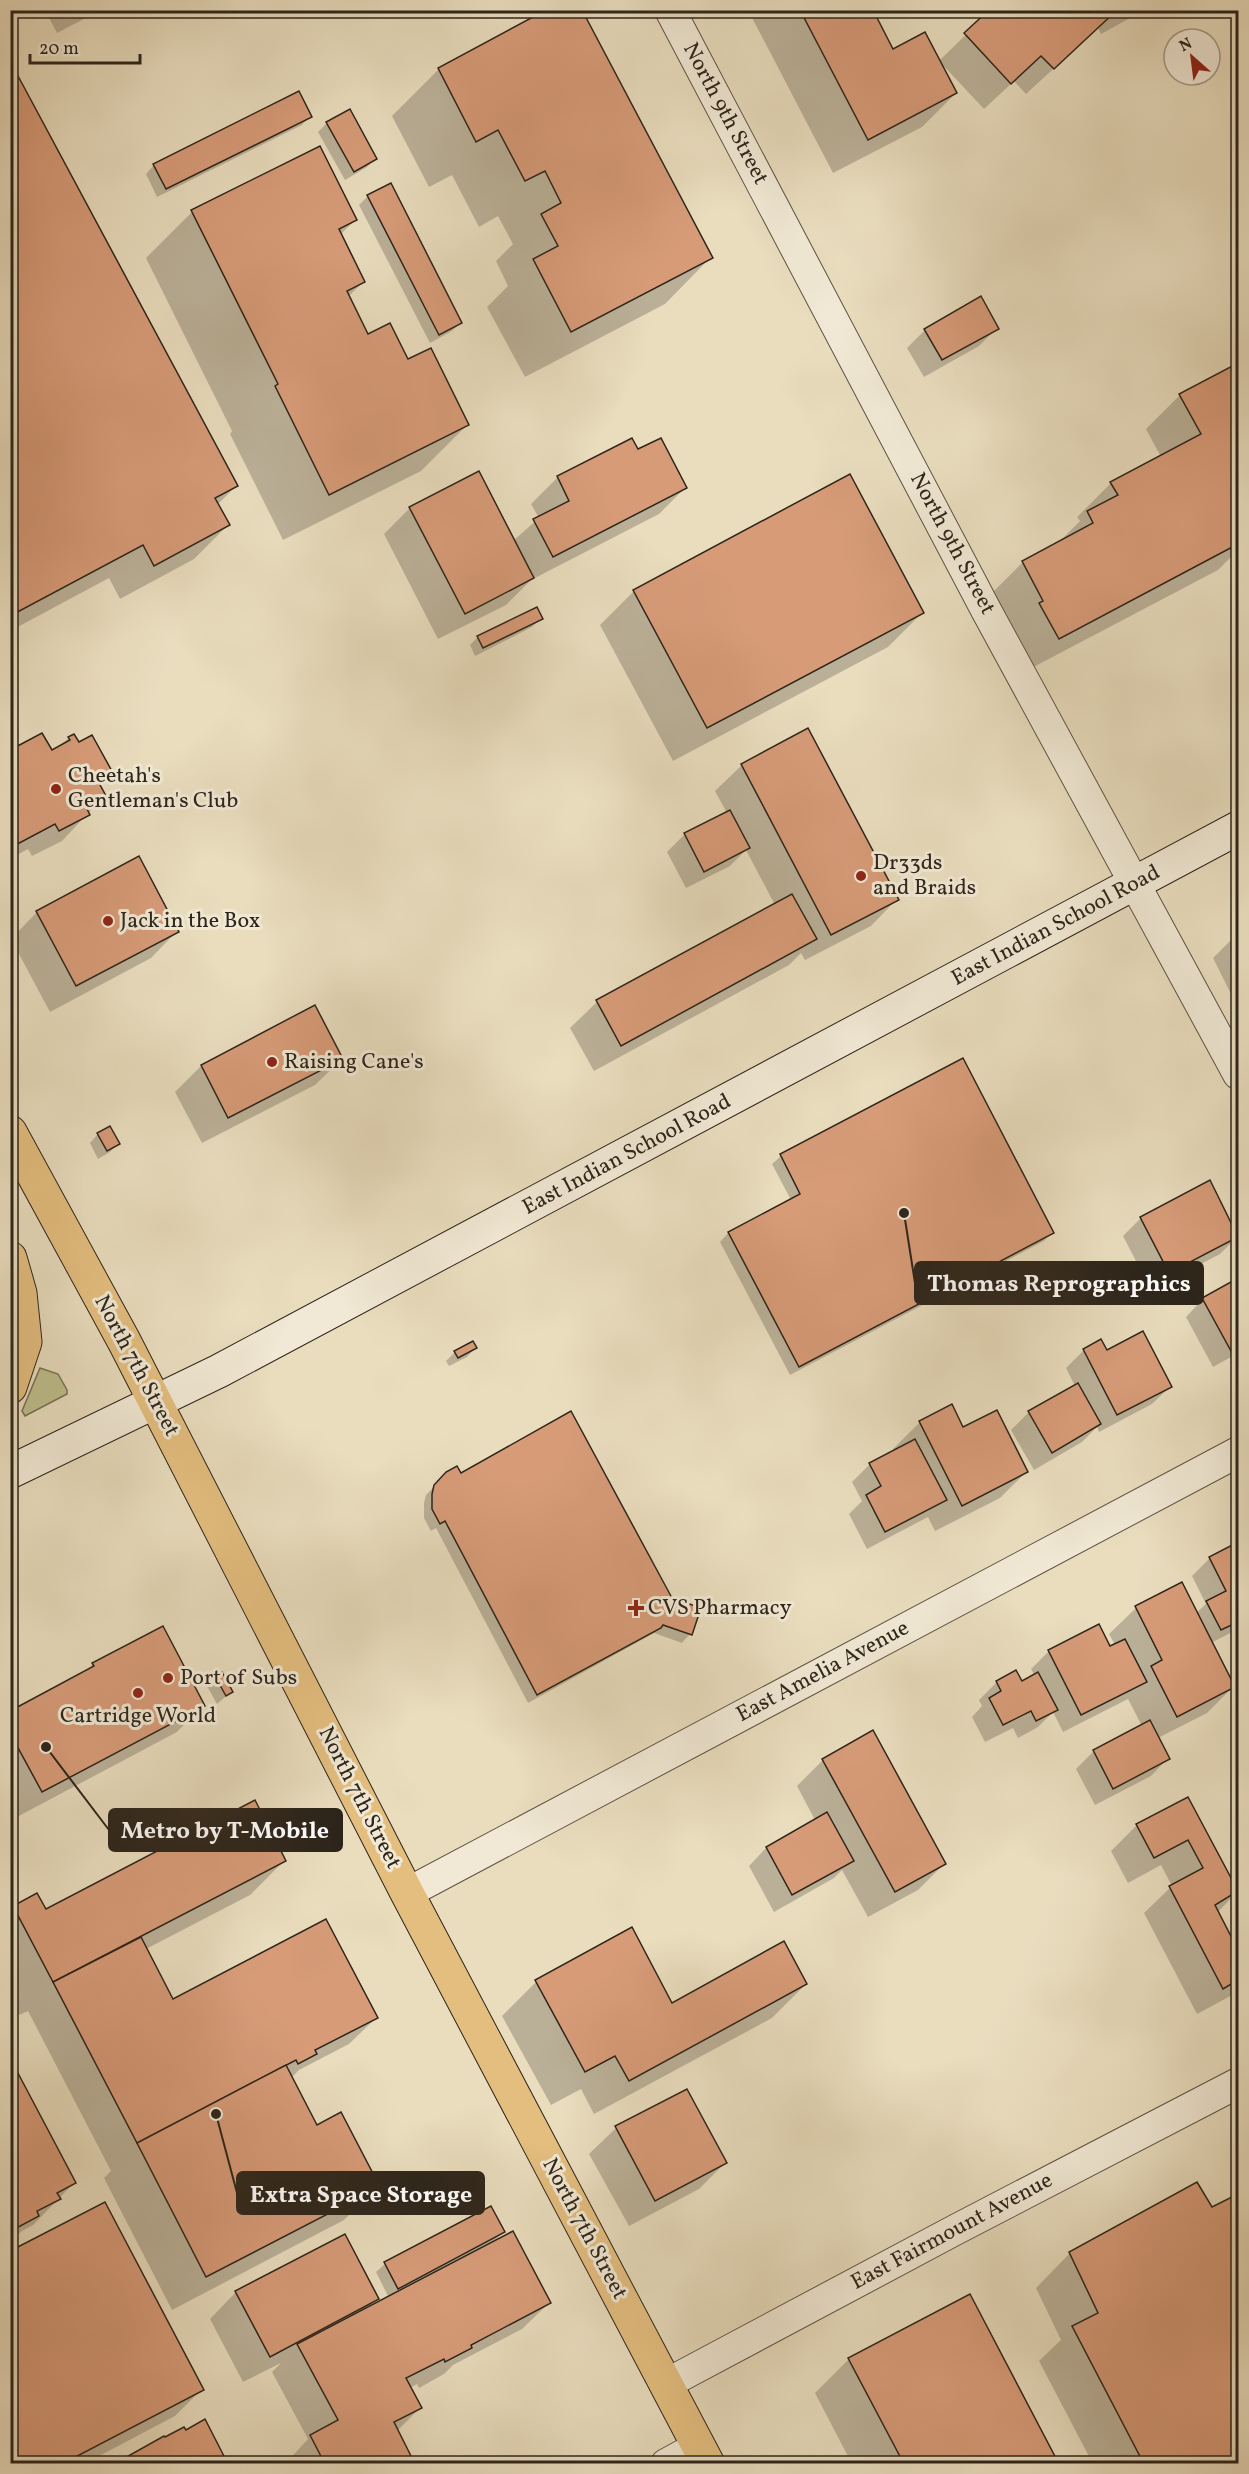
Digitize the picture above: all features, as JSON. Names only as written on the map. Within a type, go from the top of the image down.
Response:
[{"type":"main road","name":"East Indian School Road","points":[[10,1472],[156,1402],[323,1316],[1239,828]]},
{"type":"main road","name":"North 7th Street","points":[[10,1132],[156,1402],[407,1893],[704,2455]]},
{"type":"main road","points":[[10,1258],[20,1293],[25,1342],[10,1387]]},
{"type":"street","name":"North 9th Street","points":[[670,10],[986,610],[1239,1074]]},
{"type":"street","name":"East Amelia Avenue","points":[[407,1893],[1239,1452]]},
{"type":"street","name":"East Fairmount Avenue","points":[[666,2384],[955,2230],[1239,2083]]},
{"type":"street","points":[[666,2463],[704,2455]]},
{"type":"green space","points":[[40,1368],[58,1374],[67,1394],[25,1416],[22,1411]]},
{"type":"building","points":[[546,10],[582,10],[713,258],[571,332],[533,259],[558,246],[541,214],[561,203],[545,171],[525,181],[498,130],[476,142],[438,68]]},
{"type":"building","points":[[800,10],[873,10],[893,49],[925,32],[957,93],[868,140]]},
{"type":"building","points":[[989,10],[1117,10],[1054,69],[1041,56],[1011,84],[964,33]]},
{"type":"building","points":[[10,61],[238,486],[215,498],[230,525],[154,566],[143,545],[10,616],[10,394],[16,391],[10,380]]},
{"type":"building","points":[[299,91],[312,117],[166,189],[153,164]]},
{"type":"building","points":[[350,109],[377,159],[354,172],[326,122]]},
{"type":"building","points":[[320,146],[357,220],[339,229],[365,282],[347,291],[368,334],[390,323],[408,359],[431,348],[469,425],[329,495],[275,386],[278,384],[191,210]]},
{"type":"building","points":[[391,183],[462,323],[439,335],[367,195]]},
{"type":"building","points":[[981,296],[999,329],[942,360],[924,329]]},
{"type":"building","points":[[1238,363],[1238,544],[1059,639],[1039,603],[1043,601],[1022,561],[1093,523],[1087,511],[1118,495],[1110,482],[1201,434],[1179,394]]},
{"type":"building","points":[[632,438],[638,449],[661,438],[687,488],[553,557],[533,519],[569,501],[557,476]]},
{"type":"building","points":[[479,471],[534,578],[465,614],[409,507]]},
{"type":"building","points":[[850,474],[924,613],[707,728],[633,590]]},
{"type":"building","points":[[537,607],[543,619],[483,648],[477,636]]},
{"type":"building","points":[[808,728],[899,900],[831,935],[741,764]]},
{"type":"building","name":"Cheetah's Gentleman's Club","points":[[42,733],[52,750],[70,740],[68,737],[74,734],[79,742],[92,735],[113,773],[98,781],[106,796],[86,807],[90,815],[59,831],[55,824],[10,848],[10,750]]},
{"type":"building","points":[[730,810],[750,848],[704,872],[684,833]]},
{"type":"building","name":"Jack in the Box","points":[[139,856],[179,932],[76,986],[36,911]]},
{"type":"building","points":[[792,894],[817,939],[621,1046],[596,1000]]},
{"type":"building","name":"Raising Cane's","points":[[315,1005],[343,1059],[228,1118],[201,1065]]},
{"type":"building","points":[[963,1058],[1054,1233],[799,1367],[728,1232],[800,1194],[780,1154]]},
{"type":"building","points":[[110,1126],[120,1144],[107,1151],[97,1133]]},
{"type":"building","points":[[1210,1180],[1238,1237],[1169,1273],[1140,1217]]},
{"type":"building","points":[[1238,1278],[1238,1347],[1231,1351],[1202,1298]]},
{"type":"building","points":[[1143,1331],[1172,1387],[1117,1415],[1083,1349],[1101,1339],[1107,1350]]},
{"type":"building","points":[[473,1341],[477,1348],[458,1358],[454,1351]]},
{"type":"building","points":[[1078,1383],[1101,1424],[1052,1453],[1028,1411]]},
{"type":"building","points":[[952,1404],[963,1427],[997,1410],[1028,1472],[962,1506],[919,1421]]},
{"type":"building","name":"CVS Pharmacy","points":[[571,1411],[672,1598],[701,1608],[692,1635],[663,1625],[537,1695],[445,1521],[440,1524],[432,1509],[432,1494],[434,1485],[446,1472],[457,1466],[461,1473]]},
{"type":"building","points":[[915,1439],[947,1500],[885,1532],[866,1495],[881,1486],[869,1463]]},
{"type":"building","points":[[1238,1542],[1238,1622],[1221,1630],[1206,1601],[1226,1591],[1209,1557]]},
{"type":"building","points":[[1182,1582],[1235,1687],[1177,1717],[1151,1666],[1162,1660],[1135,1606]]},
{"type":"building","points":[[1099,1624],[1110,1646],[1125,1639],[1147,1682],[1081,1715],[1048,1650]]},
{"type":"building","points":[[163,1626],[205,1706],[42,1792],[10,1733],[10,1711],[94,1666],[92,1663]]},
{"type":"building","points":[[1016,1670],[1022,1681],[1038,1672],[1058,1710],[1036,1721],[1031,1711],[1003,1725],[989,1698],[1001,1691],[996,1681]]},
{"type":"building","points":[[222,1672],[233,1692],[226,1696],[215,1676]]},
{"type":"building","points":[[1150,1720],[1170,1759],[1113,1789],[1093,1750]]},
{"type":"building","points":[[873,1730],[946,1864],[895,1892],[822,1759]]},
{"type":"building","points":[[1188,1797],[1238,1891],[1215,1905],[1235,1944],[1238,1943],[1238,1980],[1223,1989],[1169,1886],[1203,1868],[1188,1840],[1154,1858],[1136,1824]]},
{"type":"building","points":[[255,1800],[286,1861],[53,1982],[13,1906],[37,1893],[46,1909]]},
{"type":"building","points":[[827,1812],[854,1861],[792,1895],[766,1847]]},
{"type":"building","points":[[326,1919],[378,2018],[315,2050],[317,2054],[298,2064],[296,2060],[137,2143],[53,1982],[141,1937],[173,1999]]},
{"type":"building","points":[[632,1927],[672,2003],[784,1941],[807,1984],[629,2081],[615,2056],[585,2072],[535,1980]]},
{"type":"building","points":[[10,2058],[76,2183],[57,2193],[61,2199],[37,2211],[39,2216],[11,2231]]},
{"type":"building","points":[[286,2065],[317,2125],[341,2112],[380,2187],[206,2277],[137,2143]]},
{"type":"building","points":[[687,2089],[727,2163],[655,2201],[615,2126]]},
{"type":"building","points":[[1197,2182],[1212,2207],[1238,2194],[1238,2464],[1144,2464],[1072,2326],[1098,2313],[1069,2252]]},
{"type":"building","points":[[105,2202],[204,2390],[62,2464],[10,2464],[10,2251]]},
{"type":"building","points":[[491,2206],[505,2232],[398,2289],[384,2262]]},
{"type":"building","points":[[513,2231],[551,2303],[471,2345],[472,2348],[445,2362],[444,2359],[406,2378],[422,2408],[394,2422],[415,2464],[325,2464],[310,2435],[338,2420],[297,2344]]},
{"type":"building","points":[[345,2234],[379,2299],[270,2357],[235,2291]]},
{"type":"building","points":[[970,2294],[1059,2464],[904,2464],[848,2358]]},
{"type":"building","points":[[205,2419],[228,2464],[114,2464],[164,2436],[184,2427],[186,2430]]},
{"type":"place","name":"Cheetah's Gentleman's Club","points":[[56,789]]},
{"type":"place","name":"Dr33ds and Braids","points":[[861,876]]},
{"type":"place","name":"Jack in the Box","points":[[108,921]]},
{"type":"place","name":"Raising Cane's","points":[[272,1062]]},
{"type":"place","name":"Thomas Reprographics","points":[[904,1213]]},
{"type":"place","name":"CVS Pharmacy","points":[[636,1608]]},
{"type":"place","name":"Port of Subs","points":[[168,1678]]},
{"type":"place","name":"Cartridge World","points":[[138,1693]]},
{"type":"place","name":"Metro by T-Mobile","points":[[46,1747]]},
{"type":"place","name":"Extra Space Storage","points":[[216,2114]]}]
